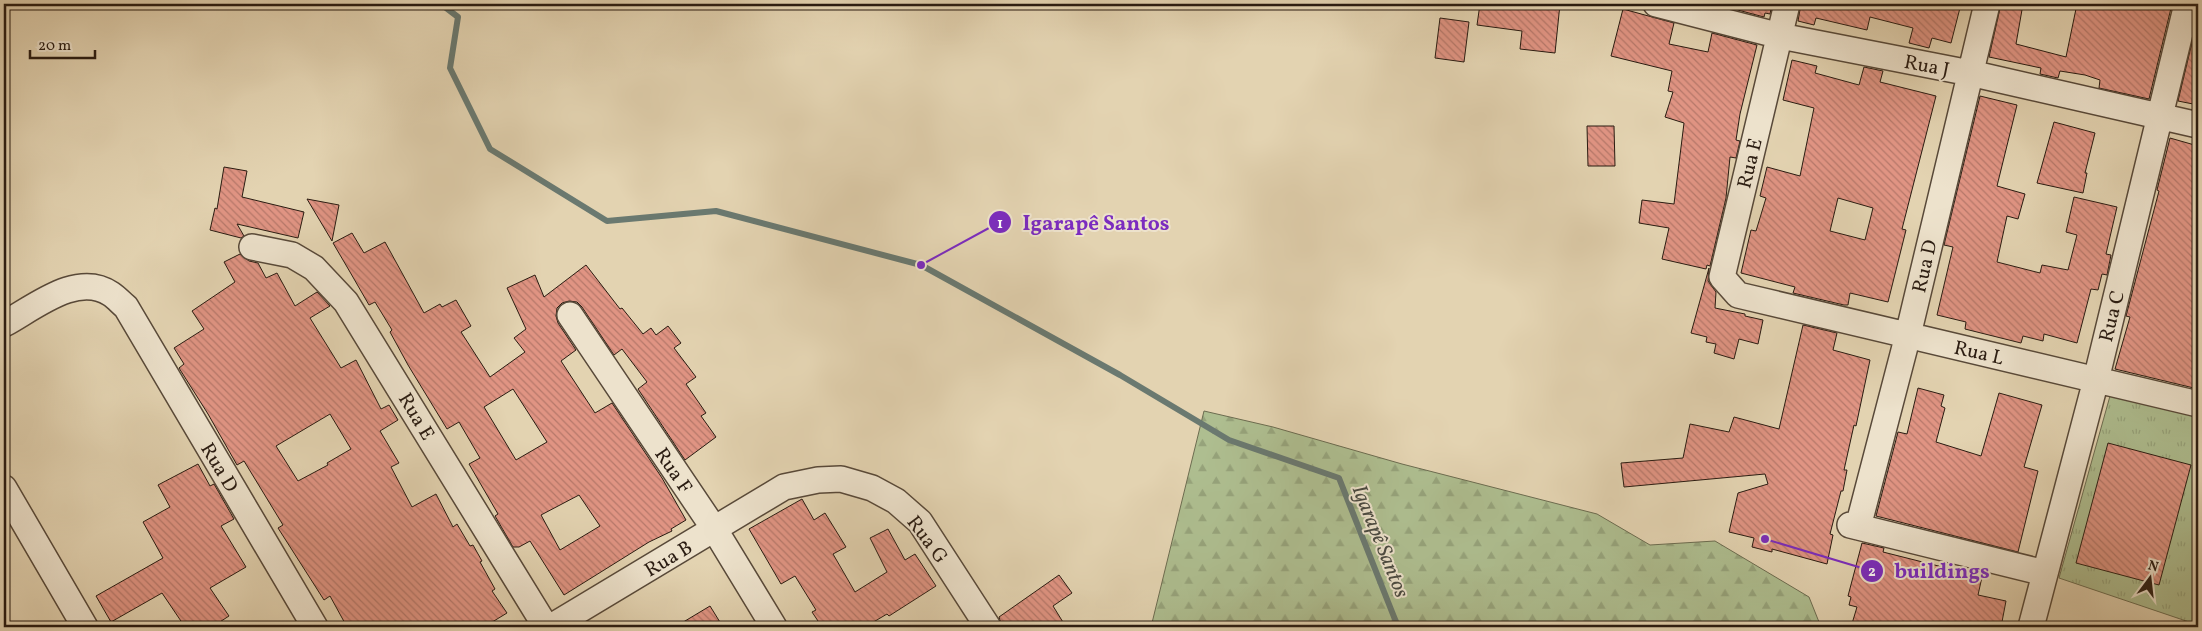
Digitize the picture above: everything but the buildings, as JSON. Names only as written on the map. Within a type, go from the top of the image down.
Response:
[{"type":"street","name":"Rua J","points":[[1656,4],[1780,36],[1970,73],[2198,125]]},
{"type":"street","name":"Rua E","points":[[1759,301],[1738,295],[1722,277],[1787,4]]},
{"type":"street","name":"Rua D","points":[[1987,4],[1908,335],[1854,526],[2045,573]]},
{"type":"street","name":"Rua C","points":[[2031,627],[2096,380],[2188,4]]},
{"type":"street","name":"Rua E","points":[[252,246],[292,255],[314,268],[346,302],[546,627]]},
{"type":"street","name":"Rua D","points":[[4,324],[63,292],[80,286],[111,294],[126,308],[315,627]]},
{"type":"street","name":"Rua L","points":[[1759,301],[2198,404]]},
{"type":"street","name":"Rua F","points":[[570,315],[715,530],[774,627]]},
{"type":"street","name":"Rua G","points":[[784,487],[818,480],[841,479],[872,488],[896,501],[920,522],[988,627]]},
{"type":"street","name":"Rua B","points":[[551,627],[784,487]]},
{"type":"street","points":[[4,488],[85,627]]},
{"type":"green space","points":[[2110,396],[2198,417],[2198,625],[2059,578]]},
{"type":"green space","points":[[1204,411],[1273,427],[1402,464],[1597,514],[1650,545],[1715,541],[1809,597],[1821,627],[1151,627]]},
{"type":"waterway","name":"Igarapê Santos","points":[[441,4],[458,17],[450,68],[490,149],[607,221],[716,211],[921,265],[1120,375],[1229,440],[1339,478],[1398,627]]},
{"type":"place","name":"Igarapê Santos","points":[[921,265]]},
{"type":"place","name":"buildings","points":[[1765,539]]}]
